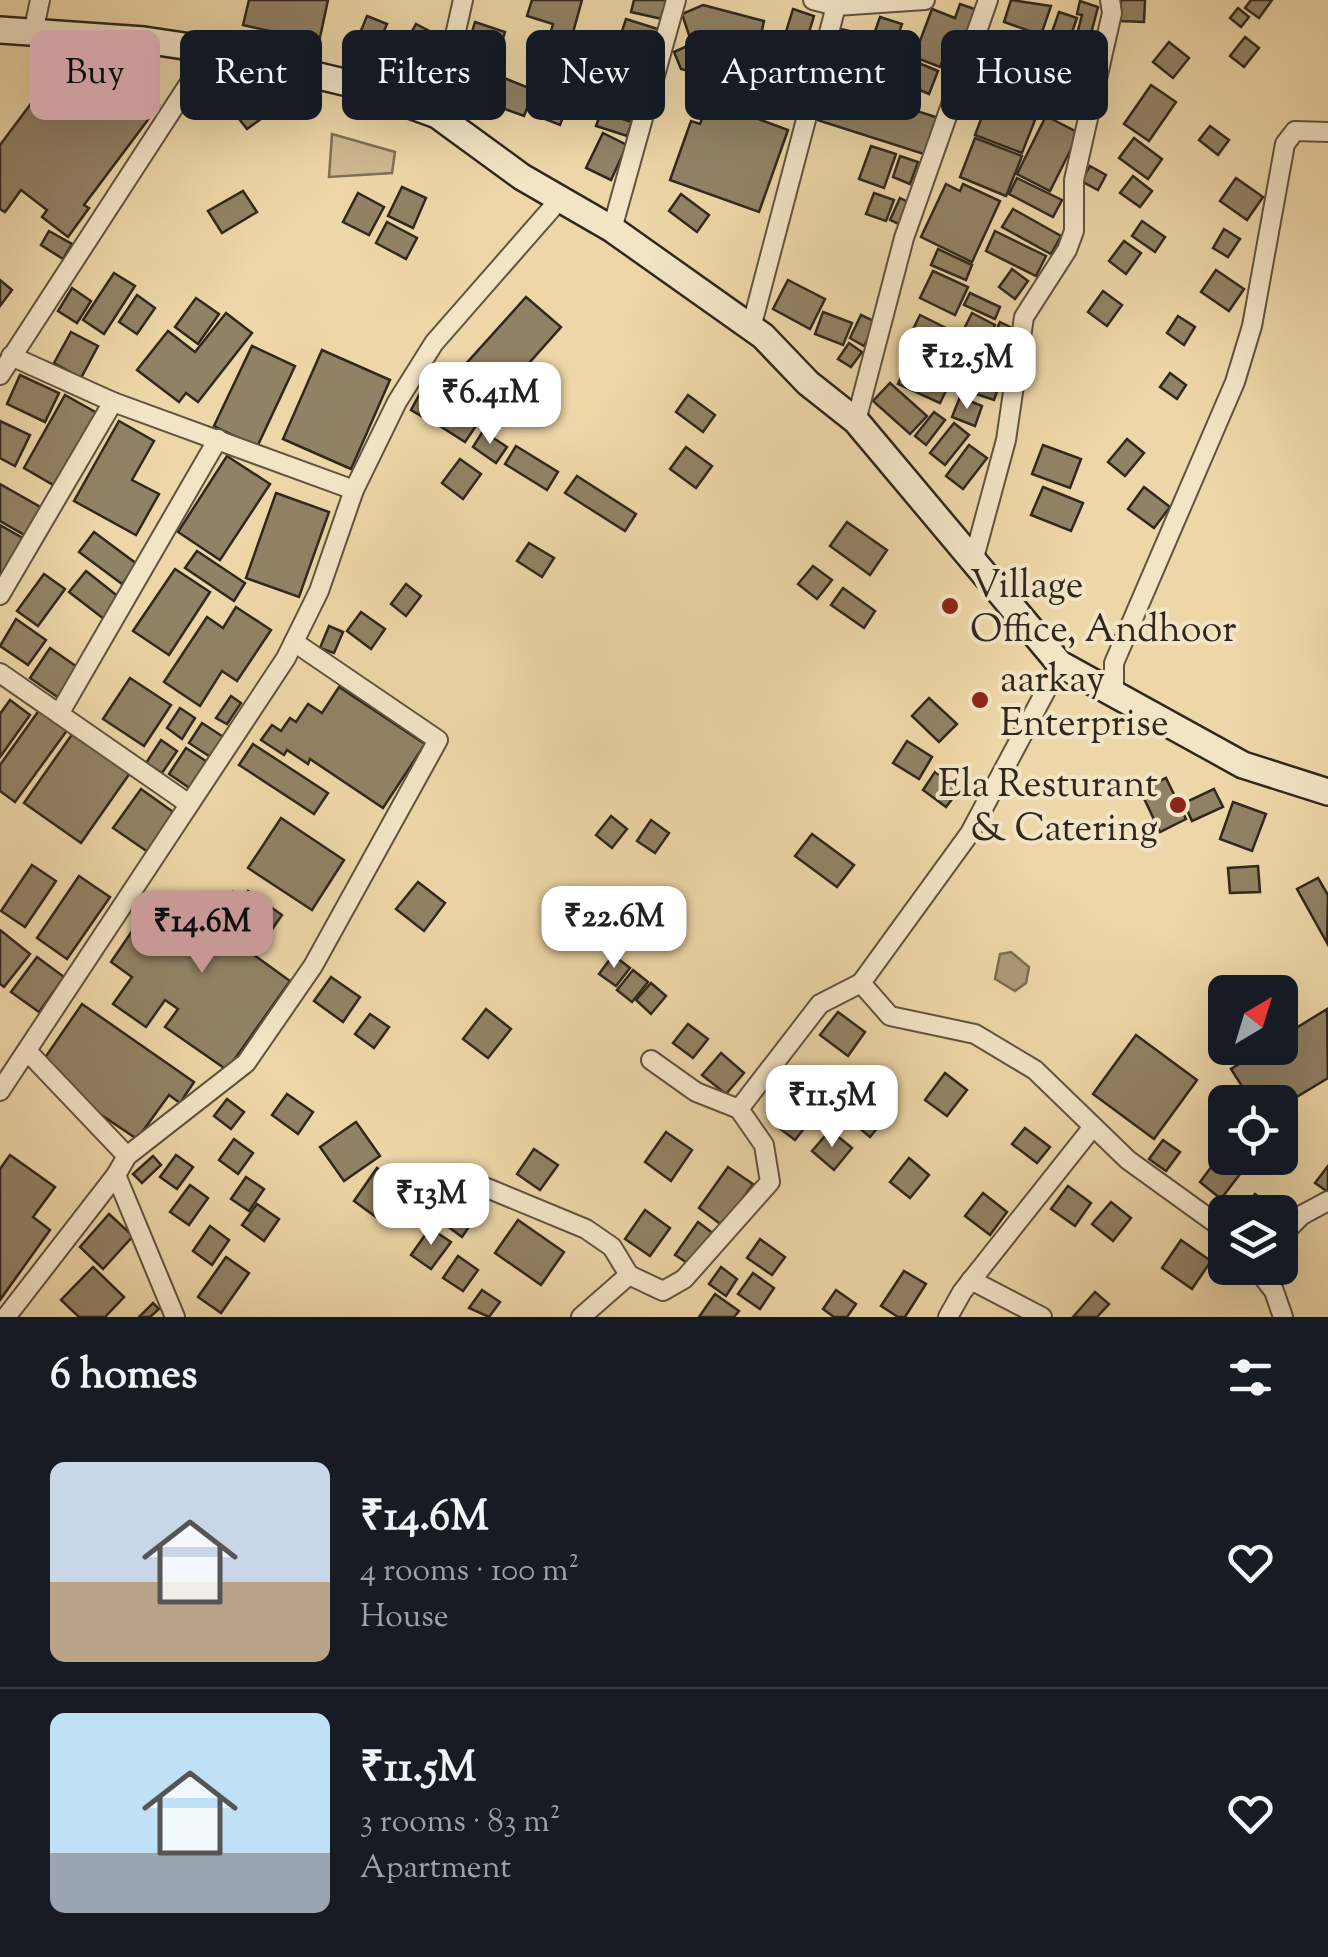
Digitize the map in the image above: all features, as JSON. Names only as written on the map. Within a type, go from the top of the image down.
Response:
[{"type":"main road","points":[[0,30],[30,34]]},
{"type":"main road","points":[[445,120],[522,177],[612,229],[751,328],[856,422],[1060,664],[1243,765],[1328,792]]},
{"type":"street","points":[[34,30],[40,0]]},
{"type":"street","points":[[456,30],[463,0]]},
{"type":"street","points":[[612,229],[676,0]]},
{"type":"street","points":[[813,0],[836,6],[925,0]]},
{"type":"street","points":[[856,422],[904,238],[988,0]]},
{"type":"street","points":[[974,558],[1006,440],[1024,317],[1068,250],[1074,231],[1074,180],[1112,13],[1110,0]]},
{"type":"street","points":[[751,328],[836,6]]},
{"type":"street","points":[[0,376],[180,98]]},
{"type":"street","points":[[1114,692],[1114,663],[1179,505],[1218,426],[1252,326],[1285,144],[1295,131],[1328,132]]},
{"type":"street","points":[[0,1091],[114,912],[258,706],[319,590],[354,490],[397,402],[434,343],[560,200]]},
{"type":"street","points":[[12,356],[113,402],[354,490]]},
{"type":"street","points":[[0,595],[113,402]]},
{"type":"street","points":[[59,714],[218,439]]},
{"type":"street","points":[[6,1317],[127,1156],[246,1063],[313,966],[438,740],[294,642]]},
{"type":"street","points":[[739,1109],[820,1004],[861,983],[970,834],[1060,664]]},
{"type":"street","points":[[0,673],[189,804]]},
{"type":"street","points":[[861,983],[890,1016],[975,1034],[1036,1070],[1092,1128],[1208,1217]]},
{"type":"street","points":[[28,1052],[127,1156]]},
{"type":"street","points":[[486,1188],[586,1229],[612,1247],[628,1275],[662,1291],[684,1279],[770,1182],[764,1145],[739,1109],[696,1092],[651,1060]]},
{"type":"street","points":[[948,1317],[971,1280],[1092,1128]]},
{"type":"street","points":[[116,1175],[175,1317]]},
{"type":"street","points":[[1298,1219],[1328,1201]]},
{"type":"street","points":[[581,1317],[628,1275]]},
{"type":"street","points":[[971,1280],[1042,1317]]},
{"type":"street","points":[[1269,1285],[1283,1317]]},
{"type":"shaded area","points":[[332,134],[395,152],[392,173],[329,177]]},
{"type":"shaded area","points":[[1011,952],[1029,967],[1026,983],[1015,991],[995,979],[1000,954]]},
{"type":"building","points":[[249,0],[328,0],[322,30],[265,30],[243,25]]},
{"type":"building","points":[[532,0],[582,0],[574,30],[551,30],[553,24],[527,16]]},
{"type":"building","points":[[634,0],[667,0],[662,19],[631,12]]},
{"type":"building","points":[[1011,0],[1051,6],[1043,30],[1027,30],[1004,22]]},
{"type":"building","points":[[1121,0],[1145,0],[1144,22],[1120,21]]},
{"type":"building","points":[[1251,0],[1272,0],[1259,18],[1245,8]]},
{"type":"building","points":[[1080,1],[1098,7],[1092,30],[1078,30],[1082,15],[1077,14]]},
{"type":"building","points":[[960,4],[983,12],[976,30],[941,30],[940,67],[921,60],[921,38],[932,9],[955,18]]},
{"type":"building","points":[[703,5],[764,21],[762,30],[687,30],[682,14]]},
{"type":"building","points":[[1238,8],[1249,17],[1241,27],[1230,18]]},
{"type":"building","points":[[793,9],[814,16],[810,30],[787,30]]},
{"type":"building","points":[[1059,12],[1077,18],[1073,30],[1053,30]]},
{"type":"building","points":[[367,16],[387,24],[384,30],[361,30]]},
{"type":"building","points":[[880,17],[902,24],[900,30],[875,30]]},
{"type":"building","points":[[626,19],[658,29],[658,30],[622,30]]},
{"type":"building","points":[[475,22],[499,30],[473,30]]},
{"type":"building","points":[[1245,37],[1259,48],[1244,67],[1230,56]]},
{"type":"building","points":[[1169,42],[1189,58],[1173,78],[1153,62]]},
{"type":"building","points":[[685,47],[685,70],[681,69],[674,52]]},
{"type":"building","points":[[921,64],[938,71],[929,94],[921,90]]},
{"type":"building","points":[[506,79],[526,87],[524,116],[506,109]]},
{"type":"building","points":[[1151,85],[1176,102],[1149,141],[1124,124]]},
{"type":"building","points":[[30,105],[30,120],[148,120],[84,205],[89,208],[68,237],[42,217],[47,210],[21,190],[5,212],[0,209],[0,145]]},
{"type":"building","points":[[921,112],[941,119],[930,156],[817,120],[921,120]]},
{"type":"building","points":[[240,120],[260,120],[247,129]]},
{"type":"building","points":[[598,120],[632,122],[627,136],[596,126]]},
{"type":"building","points":[[702,120],[761,120],[788,130],[759,212],[670,180],[691,121],[700,124]]},
{"type":"building","points":[[981,120],[1035,120],[1022,153],[975,135]]},
{"type":"building","points":[[1044,120],[1054,120],[1079,133],[1050,191],[1017,174]]},
{"type":"building","points":[[1210,126],[1229,140],[1218,155],[1199,140]]},
{"type":"building","points":[[603,133],[627,145],[611,180],[586,168]]},
{"type":"building","points":[[975,138],[1022,156],[1006,196],[960,177]]},
{"type":"building","points":[[1134,138],[1162,159],[1148,179],[1119,158]]},
{"type":"building","points":[[871,146],[896,154],[884,188],[859,179]]},
{"type":"building","points":[[900,156],[918,162],[910,184],[893,177]]},
{"type":"building","points":[[1090,166],[1106,175],[1098,190],[1081,181]]},
{"type":"building","points":[[1133,176],[1152,191],[1140,207],[1120,193]]},
{"type":"building","points":[[1017,178],[1062,200],[1053,217],[1009,194]]},
{"type":"building","points":[[1236,178],[1263,197],[1247,220],[1220,201]]},
{"type":"building","points":[[946,184],[960,191],[963,184],[1000,201],[972,262],[921,237]]},
{"type":"building","points":[[402,187],[426,198],[413,228],[388,216]]},
{"type":"building","points":[[243,191],[257,212],[222,233],[208,211]]},
{"type":"building","points":[[358,193],[384,207],[369,235],[343,222]]},
{"type":"building","points":[[874,193],[894,200],[886,221],[866,214]]},
{"type":"building","points":[[681,194],[709,215],[697,232],[669,211]]},
{"type":"building","points":[[900,198],[912,204],[903,226],[890,220]]},
{"type":"building","points":[[1013,209],[1061,236],[1051,254],[1002,227]]},
{"type":"building","points":[[1142,221],[1165,237],[1155,252],[1132,236]]},
{"type":"building","points":[[387,222],[417,238],[406,259],[376,243]]},
{"type":"building","points":[[1224,229],[1240,239],[1228,257],[1213,248]]},
{"type":"building","points":[[49,231],[72,244],[63,259],[41,245]]},
{"type":"building","points":[[995,231],[1046,256],[1036,276],[986,251]]},
{"type":"building","points":[[1124,241],[1141,253],[1126,274],[1109,261]]},
{"type":"building","points":[[938,249],[972,265],[966,280],[931,265]]},
{"type":"building","points":[[1012,269],[1028,281],[1015,299],[999,287]]},
{"type":"building","points":[[1216,270],[1244,289],[1229,311],[1201,292]]},
{"type":"building","points":[[933,271],[968,287],[955,315],[920,298]]},
{"type":"building","points":[[114,273],[135,286],[104,334],[83,320]]},
{"type":"building","points":[[0,280],[12,290],[0,306]]},
{"type":"building","points":[[788,280],[825,299],[810,329],[773,309]]},
{"type":"building","points":[[72,288],[91,301],[77,323],[58,311]]},
{"type":"building","points":[[1103,291],[1122,305],[1107,326],[1088,312]]},
{"type":"building","points":[[970,293],[1000,307],[995,319],[964,305]]},
{"type":"building","points":[[137,295],[155,308],[137,334],[119,322]]},
{"type":"building","points":[[526,297],[561,327],[490,407],[455,376]]},
{"type":"building","points":[[196,298],[219,314],[198,344],[175,327]]},
{"type":"building","points":[[823,312],[852,323],[843,345],[815,334]]},
{"type":"building","points":[[226,313],[252,333],[198,402],[186,393],[179,402],[137,370],[168,331],[195,352]]},
{"type":"building","points":[[972,313],[995,325],[986,343],[963,331]]},
{"type":"building","points":[[861,315],[876,322],[864,346],[850,338]]},
{"type":"building","points":[[920,315],[960,335],[944,367],[904,348]]},
{"type":"building","points":[[1178,316],[1195,327],[1184,345],[1167,333]]},
{"type":"building","points":[[1000,322],[1014,329],[1007,343],[994,336]]},
{"type":"building","points":[[71,332],[98,346],[81,378],[54,363]]},
{"type":"building","points":[[849,343],[862,352],[851,367],[838,359]]},
{"type":"building","points":[[973,345],[987,351],[973,389],[959,384]]},
{"type":"building","points":[[993,345],[1011,351],[994,400],[976,394]]},
{"type":"building","points":[[252,346],[295,366],[257,447],[214,426]]},
{"type":"building","points":[[322,350],[390,380],[351,469],[283,439]]},
{"type":"building","points":[[911,356],[953,376],[940,403],[898,384]]},
{"type":"building","points":[[1170,373],[1186,385],[1177,399],[1160,387]]},
{"type":"building","points":[[20,375],[59,393],[45,422],[7,404]]},
{"type":"building","points":[[890,383],[927,416],[910,434],[873,401]]},
{"type":"building","points":[[424,386],[441,395],[428,420],[411,410]]},
{"type":"building","points":[[65,395],[97,413],[55,486],[24,468]]},
{"type":"building","points":[[688,395],[715,415],[703,432],[676,412]]},
{"type":"building","points":[[960,397],[982,406],[975,426],[952,417]]},
{"type":"building","points":[[451,401],[480,420],[465,442],[437,424]]},
{"type":"building","points":[[934,412],[945,420],[926,445],[915,436]]},
{"type":"building","points":[[0,421],[30,435],[15,466],[0,458]]},
{"type":"building","points":[[119,421],[154,441],[132,480],[159,494],[136,535],[74,501]]},
{"type":"building","points":[[954,423],[969,435],[945,465],[930,453]]},
{"type":"building","points":[[483,431],[507,447],[496,463],[473,447]]},
{"type":"building","points":[[1127,439],[1144,453],[1125,476],[1108,462]]},
{"type":"building","points":[[969,445],[987,458],[963,489],[946,476]]},
{"type":"building","points":[[1043,445],[1081,459],[1070,488],[1032,474]]},
{"type":"building","points":[[516,446],[558,472],[547,490],[505,464]]},
{"type":"building","points":[[686,447],[712,466],[696,488],[670,469]]},
{"type":"building","points":[[227,456],[270,484],[220,560],[178,532]]},
{"type":"building","points":[[460,459],[481,474],[463,499],[442,483]]},
{"type":"building","points":[[577,476],[636,514],[625,531],[565,493]]},
{"type":"building","points":[[0,484],[44,509],[28,537],[0,521]]},
{"type":"building","points":[[1043,487],[1083,503],[1071,531],[1031,515]]},
{"type":"building","points":[[1144,487],[1170,507],[1154,528],[1128,509]]},
{"type":"building","points":[[276,493],[329,512],[299,597],[246,578]]},
{"type":"building","points":[[847,522],[887,550],[870,575],[830,546]]},
{"type":"building","points":[[0,525],[28,541],[7,579],[0,575]]},
{"type":"building","points":[[94,532],[137,564],[122,584],[79,552]]},
{"type":"building","points":[[529,543],[554,558],[542,577],[517,561]]},
{"type":"building","points":[[197,551],[245,583],[234,601],[185,568]]},
{"type":"building","points":[[813,566],[832,580],[817,599],[798,584]]},
{"type":"building","points":[[175,569],[210,592],[169,655],[133,631]]},
{"type":"building","points":[[86,571],[120,598],[104,619],[69,592]]},
{"type":"building","points":[[44,574],[65,589],[38,626],[17,611]]},
{"type":"building","points":[[406,584],[421,596],[406,616],[391,604]]},
{"type":"building","points":[[843,588],[875,611],[864,628],[831,605]]},
{"type":"building","points":[[236,607],[271,630],[237,681],[222,671],[200,706],[164,682],[207,617],[223,628]]},
{"type":"building","points":[[361,612],[385,629],[371,649],[347,631]]},
{"type":"building","points":[[16,619],[46,640],[28,665],[0,646]]},
{"type":"building","points":[[329,626],[343,632],[334,653],[320,648]]},
{"type":"building","points":[[50,648],[80,669],[59,698],[30,678]]},
{"type":"building","points":[[130,678],[171,705],[144,746],[103,719]]},
{"type":"building","points":[[339,687],[425,744],[383,808],[310,759],[308,764],[287,750],[284,755],[261,740],[272,725],[281,731],[290,718],[296,722],[308,704],[322,713]]},
{"type":"building","points":[[231,696],[241,703],[227,724],[216,718]]},
{"type":"building","points":[[929,698],[957,724],[939,742],[912,716]]},
{"type":"building","points":[[10,700],[30,715],[0,757],[0,714]]},
{"type":"building","points":[[180,708],[195,718],[182,739],[167,728]]},
{"type":"building","points":[[40,709],[68,729],[15,802],[0,791],[0,765]]},
{"type":"building","points":[[202,723],[225,738],[212,758],[189,743]]},
{"type":"building","points":[[73,733],[130,773],[81,843],[24,803]]},
{"type":"building","points":[[161,740],[177,751],[162,773],[146,763]]},
{"type":"building","points":[[907,741],[932,757],[919,779],[893,763]]},
{"type":"building","points":[[253,744],[328,793],[314,814],[239,765]]},
{"type":"building","points":[[186,748],[209,763],[191,789],[169,774]]},
{"type":"building","points":[[935,772],[959,790],[946,807],[923,790]]},
{"type":"building","points":[[1166,778],[1186,819],[1160,832],[1140,790]]},
{"type":"building","points":[[141,789],[176,814],[148,852],[113,828]]},
{"type":"building","points":[[1214,789],[1223,807],[1192,821],[1184,803]]},
{"type":"building","points":[[1233,802],[1266,814],[1252,851],[1220,839]]},
{"type":"building","points":[[611,816],[627,829],[612,848],[596,835]]},
{"type":"building","points":[[281,818],[344,860],[312,910],[248,868]]},
{"type":"building","points":[[651,820],[669,833],[655,853],[637,841]]},
{"type":"building","points":[[812,834],[854,865],[837,887],[795,856]]},
{"type":"building","points":[[32,865],[56,881],[25,927],[1,911]]},
{"type":"building","points":[[1258,866],[1260,892],[1230,893],[1228,868]]},
{"type":"building","points":[[79,876],[110,897],[67,959],[37,938]]},
{"type":"building","points":[[1318,878],[1328,895],[1327,943],[1297,889]]},
{"type":"building","points":[[418,882],[445,903],[424,931],[396,909]]},
{"type":"building","points":[[248,891],[282,915],[254,955],[290,981],[227,1070],[165,1027],[178,1009],[165,1000],[146,1027],[113,1004],[132,977],[111,962],[156,896],[218,940],[237,912],[225,904],[233,892],[243,899]]},
{"type":"building","points":[[0,930],[30,954],[4,987],[0,984]]},
{"type":"building","points":[[613,955],[630,968],[616,986],[599,974]]},
{"type":"building","points":[[37,957],[64,977],[39,1012],[11,992]]},
{"type":"building","points":[[633,970],[648,982],[632,1002],[617,990]]},
{"type":"building","points":[[331,977],[360,997],[343,1022],[314,1001]]},
{"type":"building","points":[[651,983],[666,996],[651,1014],[636,1000]]},
{"type":"building","points":[[82,1004],[194,1082],[180,1103],[169,1095],[137,1139],[97,1112],[42,1062]]},
{"type":"building","points":[[486,1009],[511,1029],[488,1058],[463,1039]]},
{"type":"building","points":[[1327,1009],[1328,1078],[1298,1096],[1298,1085],[1241,1085],[1231,1069],[1237,1065],[1298,1065],[1298,1027]]},
{"type":"building","points":[[838,1012],[865,1032],[848,1056],[820,1035]]},
{"type":"building","points":[[370,1014],[389,1027],[374,1048],[355,1034]]},
{"type":"building","points":[[688,1024],[708,1039],[693,1058],[673,1043]]},
{"type":"building","points":[[1136,1035],[1197,1080],[1154,1139],[1093,1094]]},
{"type":"building","points":[[721,1053],[744,1073],[726,1094],[702,1075]]},
{"type":"building","points":[[945,1073],[967,1090],[947,1116],[925,1100]]},
{"type":"building","points":[[868,1092],[891,1111],[870,1137],[847,1118]]},
{"type":"building","points":[[287,1094],[313,1112],[298,1134],[272,1115]]},
{"type":"building","points":[[788,1098],[813,1117],[795,1140],[770,1121]]},
{"type":"building","points":[[227,1099],[244,1112],[231,1129],[214,1116]]},
{"type":"building","points":[[356,1122],[380,1156],[344,1181],[320,1147]]},
{"type":"building","points":[[1025,1128],[1050,1147],[1037,1163],[1012,1144]]},
{"type":"building","points":[[830,1130],[852,1148],[834,1170],[812,1151]]},
{"type":"building","points":[[666,1132],[692,1150],[671,1181],[645,1162]]},
{"type":"building","points":[[234,1139],[253,1153],[238,1174],[219,1160]]},
{"type":"building","points":[[1163,1140],[1180,1152],[1166,1171],[1149,1159]]},
{"type":"building","points":[[534,1149],[558,1165],[540,1190],[517,1174]]},
{"type":"building","points":[[10,1155],[55,1187],[33,1217],[50,1230],[0,1300],[0,1169]]},
{"type":"building","points":[[176,1155],[193,1167],[177,1189],[160,1177]]},
{"type":"building","points":[[153,1156],[161,1165],[142,1183],[133,1174]]},
{"type":"building","points":[[909,1158],[929,1175],[910,1198],[890,1182]]},
{"type":"building","points":[[1328,1166],[1328,1192],[1315,1183]]},
{"type":"building","points":[[728,1167],[753,1184],[723,1226],[699,1208]]},
{"type":"building","points":[[377,1168],[403,1187],[380,1220],[354,1201]]},
{"type":"building","points":[[1208,1171],[1208,1175],[1239,1175],[1224,1195],[1216,1195],[1200,1182]]},
{"type":"building","points":[[246,1177],[264,1189],[249,1211],[231,1199]]},
{"type":"building","points":[[190,1185],[208,1198],[189,1225],[170,1212]]},
{"type":"building","points":[[1068,1186],[1091,1203],[1075,1226],[1051,1209]]},
{"type":"building","points":[[983,1193],[1007,1212],[990,1235],[965,1216]]},
{"type":"building","points":[[458,1201],[477,1215],[462,1237],[443,1223]]},
{"type":"building","points":[[1111,1202],[1131,1218],[1113,1241],[1092,1224]]},
{"type":"building","points":[[257,1204],[279,1219],[264,1241],[242,1225]]},
{"type":"building","points":[[645,1210],[670,1228],[650,1256],[625,1239]]},
{"type":"building","points":[[109,1214],[133,1236],[103,1269],[80,1247]]},
{"type":"building","points":[[518,1220],[564,1252],[541,1285],[495,1253]]},
{"type":"building","points":[[698,1222],[714,1234],[692,1266],[675,1255]]},
{"type":"building","points":[[210,1226],[229,1240],[212,1265],[193,1251]]},
{"type":"building","points":[[430,1228],[451,1242],[431,1269],[411,1255]]},
{"type":"building","points":[[760,1239],[785,1257],[772,1275],[747,1258]]},
{"type":"building","points":[[1181,1240],[1208,1259],[1208,1265],[1192,1289],[1162,1268]]},
{"type":"building","points":[[458,1256],[478,1270],[463,1291],[443,1278]]},
{"type":"building","points":[[226,1257],[249,1273],[221,1313],[198,1297]]},
{"type":"building","points":[[93,1267],[124,1297],[105,1317],[79,1317],[61,1300]]},
{"type":"building","points":[[721,1267],[737,1279],[726,1296],[709,1284]]},
{"type":"building","points":[[904,1271],[926,1284],[905,1317],[898,1317],[881,1306]]},
{"type":"building","points":[[753,1273],[774,1288],[760,1309],[738,1294]]},
{"type":"building","points":[[482,1290],[500,1302],[489,1317],[469,1308]]},
{"type":"building","points":[[836,1290],[856,1304],[847,1317],[834,1317],[823,1309]]},
{"type":"building","points":[[1095,1292],[1109,1304],[1097,1317],[1073,1317]]},
{"type":"building","points":[[715,1294],[739,1311],[734,1317],[699,1317]]},
{"type":"building","points":[[153,1303],[159,1309],[150,1317],[139,1317]]},
{"type":"place","name":"Village Office, Andhoor","points":[[950,606]]},
{"type":"place","name":"aarkay Enterprise","points":[[980,700]]},
{"type":"place","name":"Ela Resturant & Catering","points":[[1178,805]]}]
